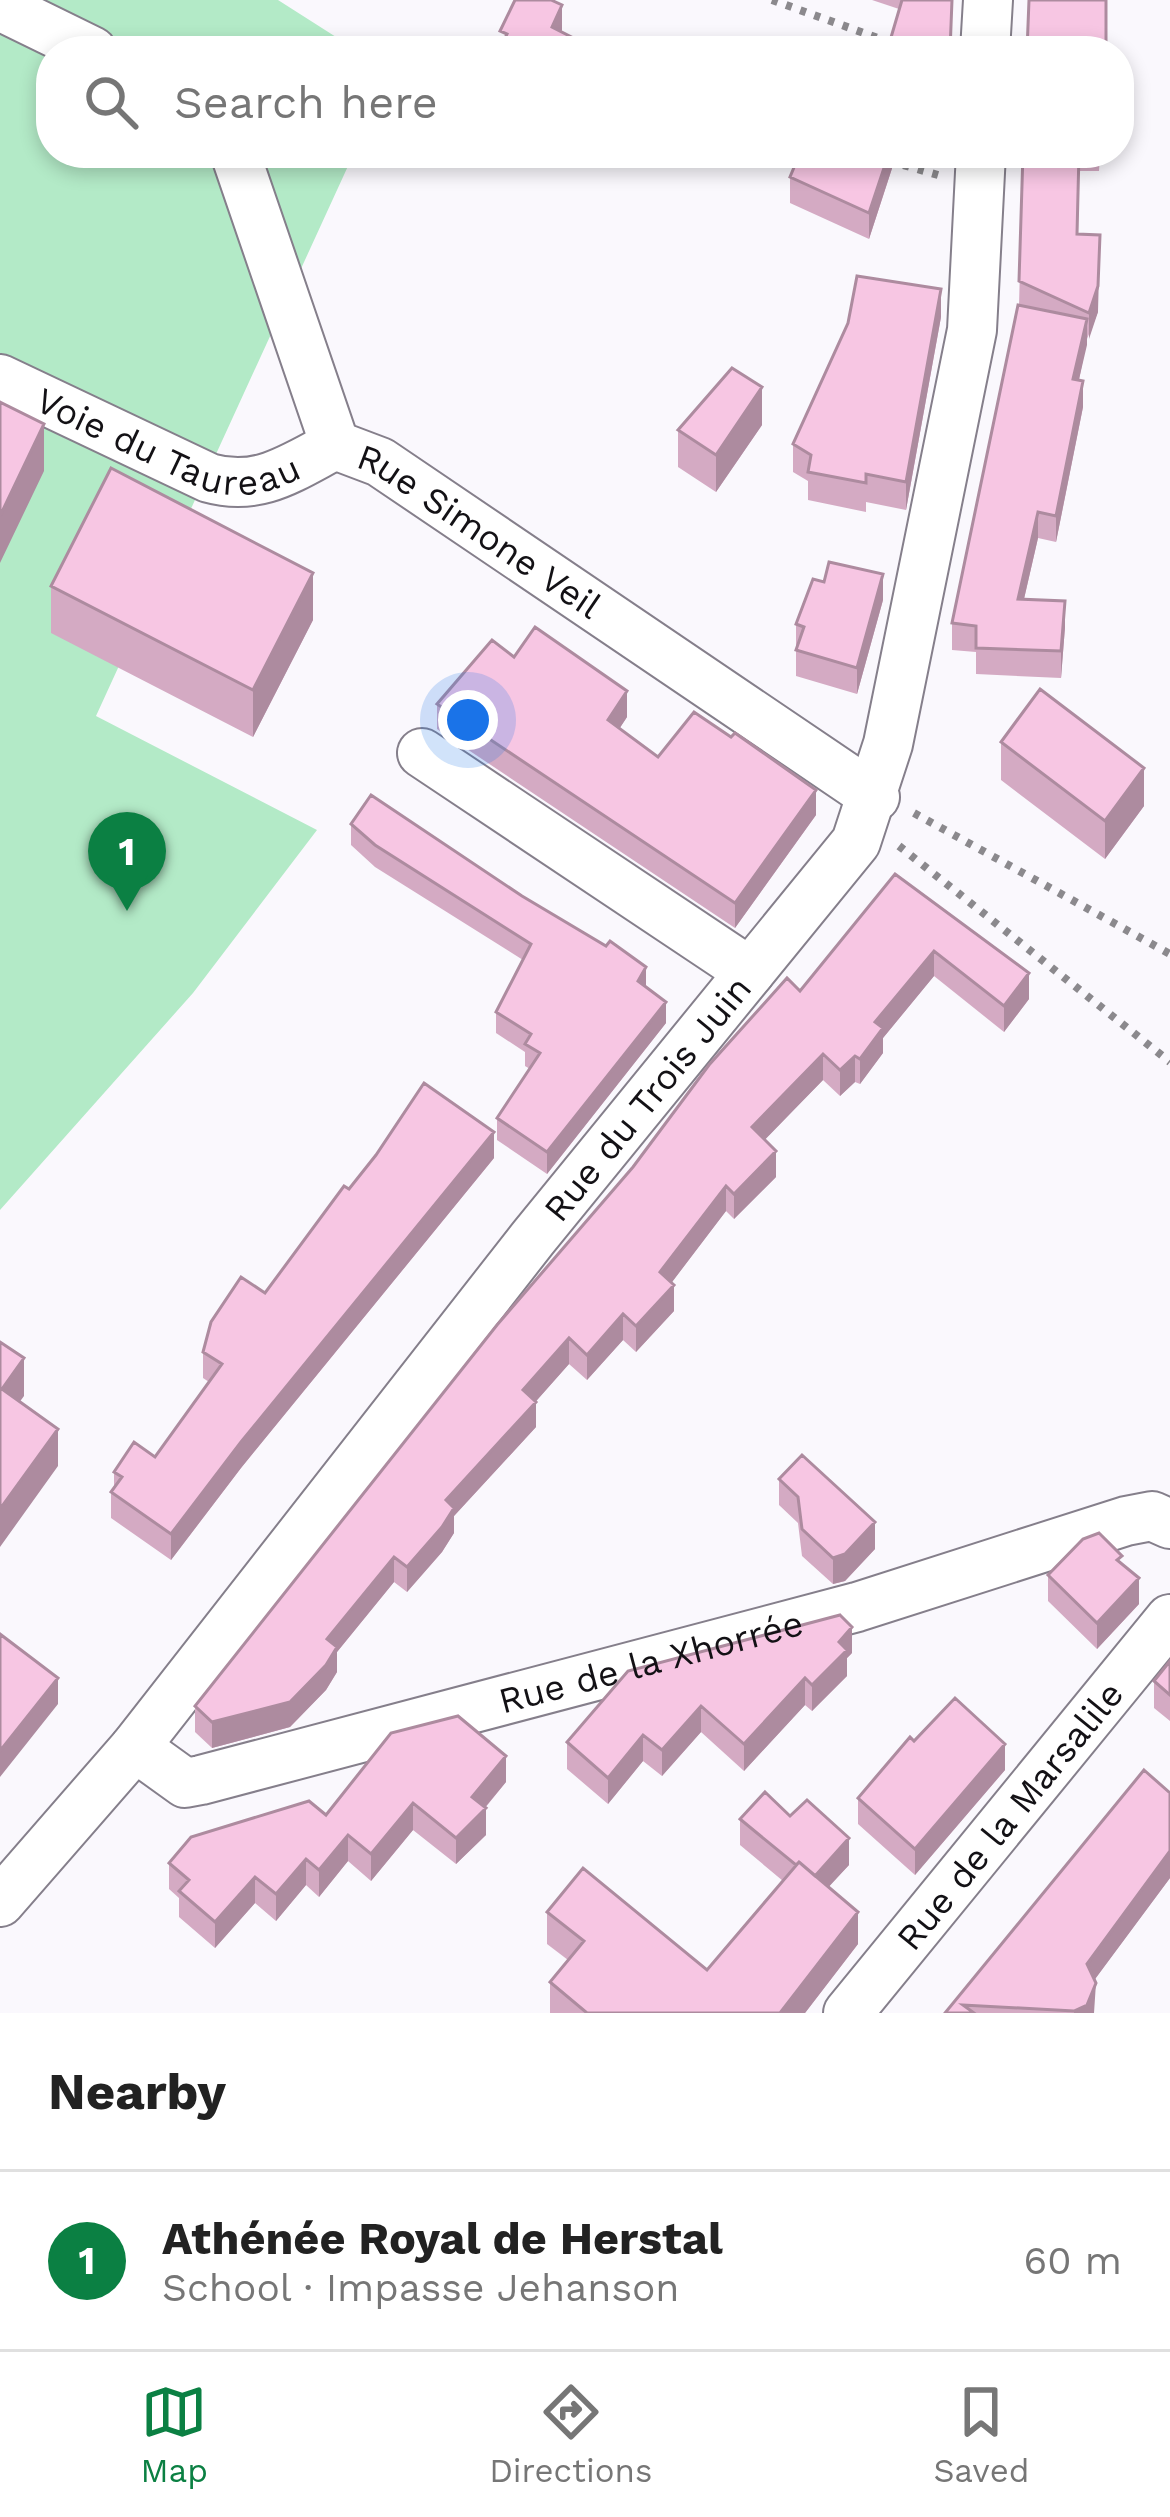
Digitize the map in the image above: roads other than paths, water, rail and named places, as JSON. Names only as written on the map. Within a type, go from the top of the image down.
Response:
[{"type":"street","points":[[986,36],[988,0]]},
{"type":"street","points":[[0,6],[61,36]]},
{"type":"street","name":"Rue Simone Veil","points":[[240,168],[335,445],[400,475],[870,811]]},
{"type":"street","name":"Rue du Trois Juin","points":[[0,1902],[135,1747],[532,1238],[750,972],[870,811],[972,330],[981,170]]},
{"type":"street","name":"Voie du Taureau","points":[[0,379],[209,478],[238,486],[270,480],[335,445]]},
{"type":"street","points":[[422,753],[750,972]]},
{"type":"street","name":"Rue de la Xhorrée","points":[[135,1747],[185,1783],[201,1780],[857,1607],[1126,1521],[1152,1516],[1170,1524]]},
{"type":"street","name":"Rue de la Marsalile","points":[[848,2013],[1170,1619]]},
{"type":"place","name":"Athénée Royal de Herstal","points":[[127,911]]}]
